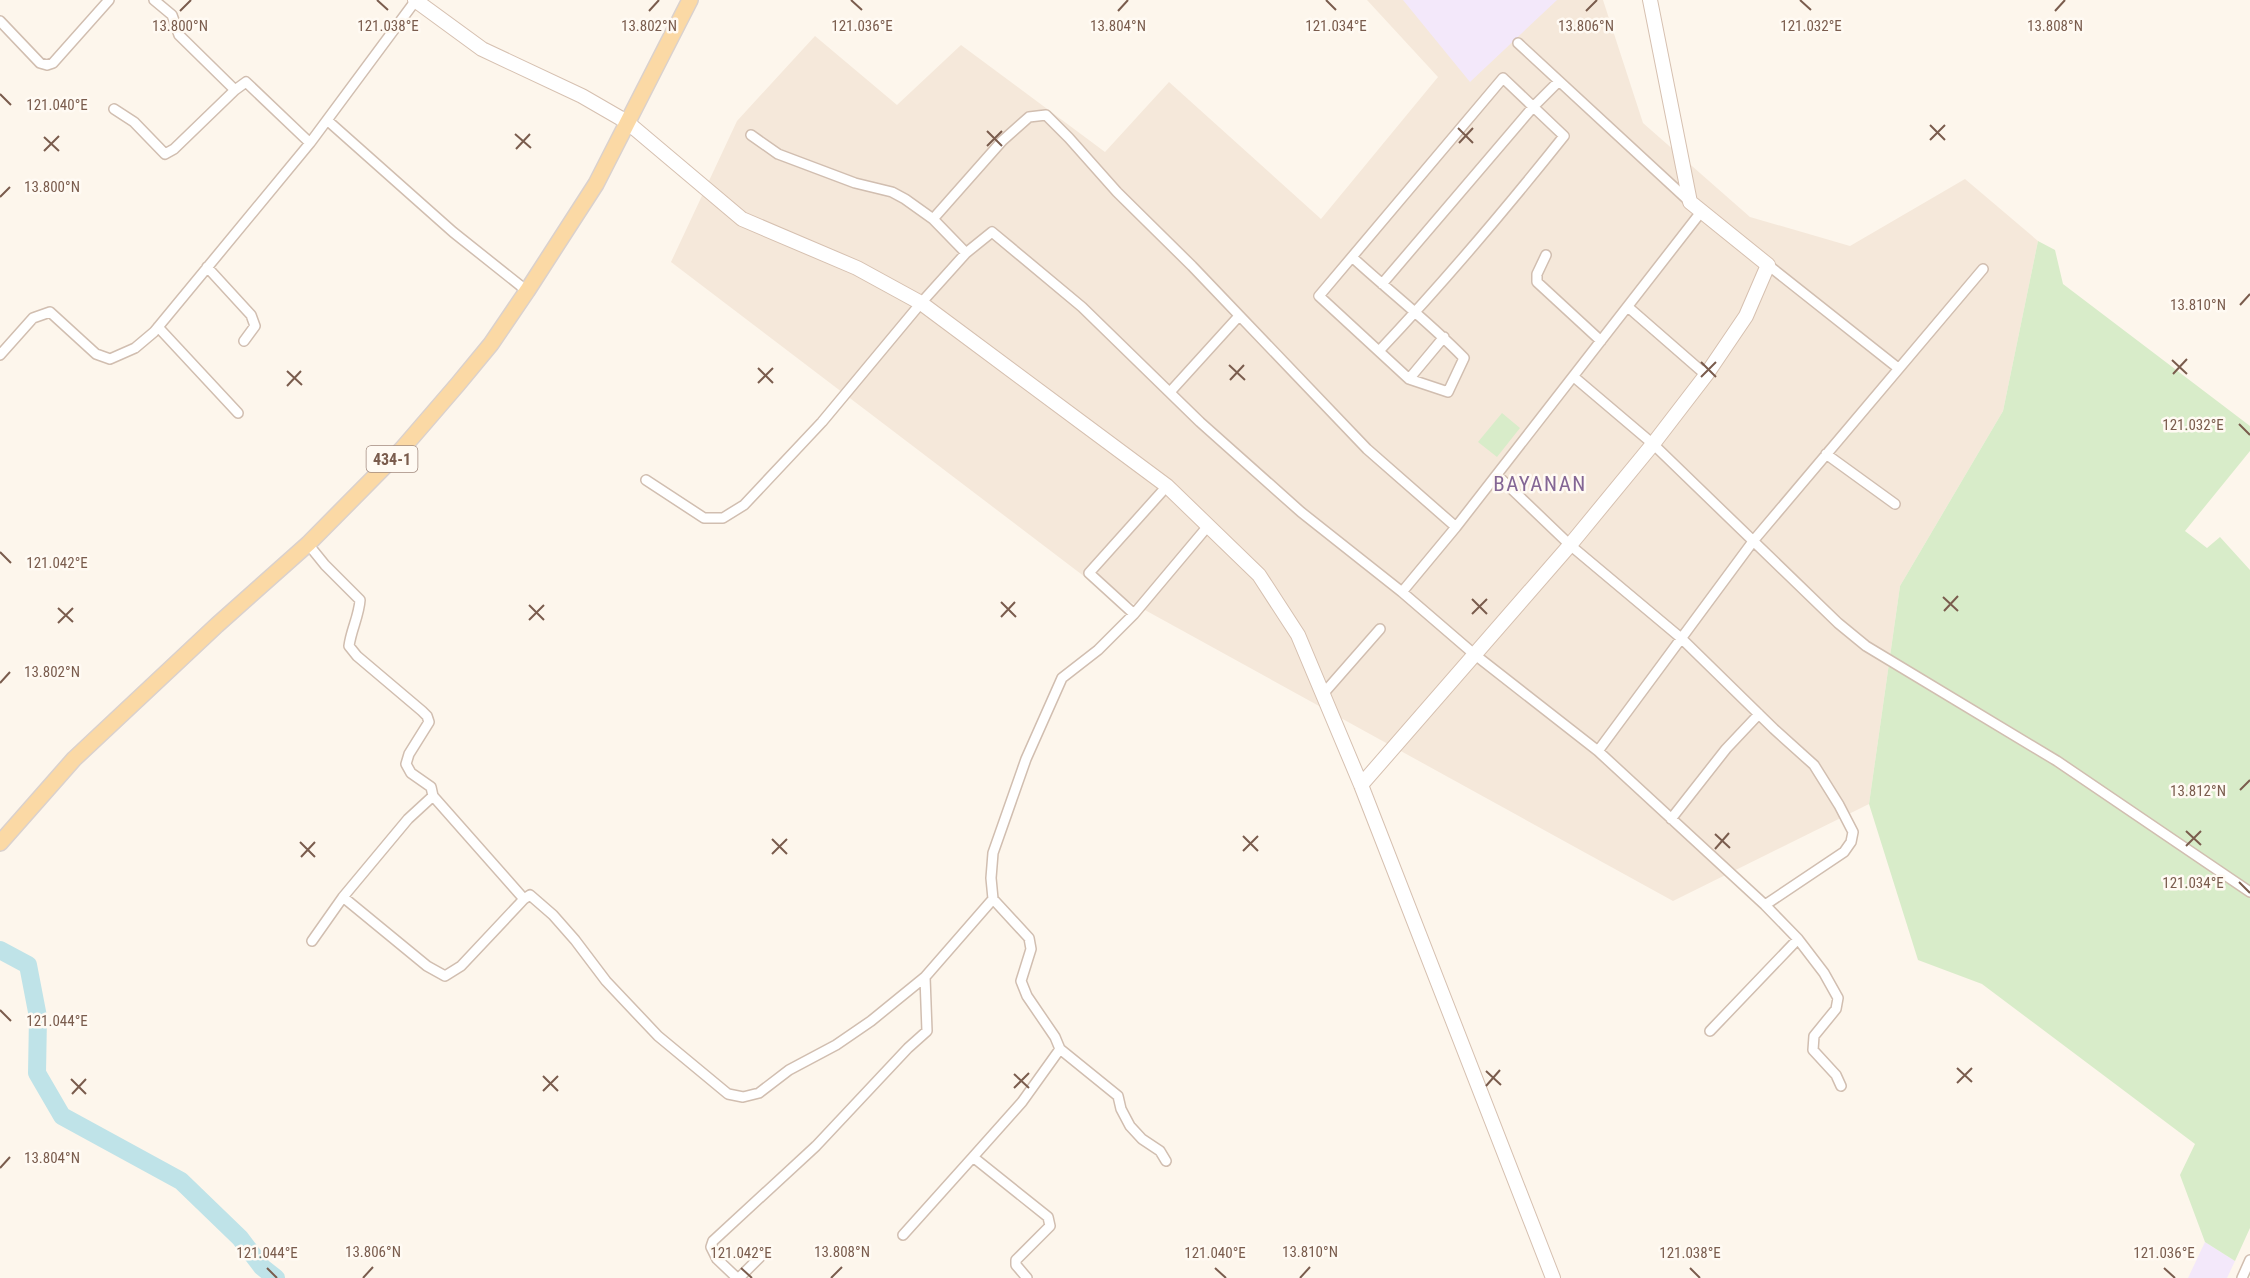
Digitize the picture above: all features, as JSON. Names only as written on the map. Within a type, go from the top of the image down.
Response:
[{"type":"main road","name":"434-1","points":[[0,843],[74,759],[308,543],[402,448],[491,344],[596,184],[690,0]]},
{"type":"street","points":[[0,21],[40,63],[47,65],[53,63],[109,0]]},
{"type":"street","points":[[154,0],[172,15],[179,35],[235,90]]},
{"type":"street","points":[[0,355],[33,318],[50,312],[96,354],[110,359],[135,348],[158,327],[310,143],[416,0],[482,49],[582,96],[627,122],[742,219],[857,268],[921,303],[1167,486],[1259,575],[1298,635],[1323,694],[1361,785],[1553,1278]]},
{"type":"street","points":[[1650,0],[1690,202]]},
{"type":"street","points":[[1518,43],[1701,212],[1898,368]]},
{"type":"street","points":[[1352,257],[1382,285],[1415,313],[1444,338],[1464,358],[1448,392],[1409,379],[1319,296],[1503,78],[1564,136],[1515,198],[1415,313],[1379,351]]},
{"type":"street","points":[[1382,285],[1533,107],[1559,81]]},
{"type":"street","points":[[114,109],[134,122],[165,154],[174,149],[246,82],[310,143]]},
{"type":"street","points":[[933,219],[1002,141],[1029,117],[1046,115],[1117,192],[1367,449],[1456,527]]},
{"type":"street","points":[[327,120],[453,232],[527,291]]},
{"type":"street","points":[[751,135],[778,154],[855,183],[892,192],[933,219],[966,253]]},
{"type":"street","points":[[1402,592],[1497,475],[1701,212]]},
{"type":"street","points":[[646,480],[704,518],[723,518],[744,505],[822,422],[921,303],[966,253],[992,232],[1082,307],[1200,422],[1301,512],[1402,592],[1474,654],[1598,751],[1765,905],[1797,939],[1824,973],[1838,998],[1836,1009],[1814,1036],[1813,1050],[1836,1076],[1841,1086]]},
{"type":"street","points":[[1546,255],[1537,274],[1537,282],[1601,341]]},
{"type":"street","points":[[1361,785],[1570,545],[1653,444],[1706,375],[1746,316],[1768,264]]},
{"type":"street","points":[[207,267],[251,315],[255,326],[244,341]]},
{"type":"street","points":[[1598,751],[1754,540],[1983,268]]},
{"type":"street","points":[[1628,307],[1706,375]]},
{"type":"street","points":[[1170,392],[1239,316]]},
{"type":"street","points":[[158,327],[238,413]]},
{"type":"street","points":[[1409,379],[1444,338]]},
{"type":"street","points":[[1574,377],[1653,444],[1838,623],[1866,646],[2057,761],[2250,892]]},
{"type":"street","points":[[1827,454],[1895,504]]},
{"type":"street","points":[[1497,475],[1570,545],[1681,638],[1814,765],[1839,805],[1853,832],[1851,842],[1845,852],[1765,905]]},
{"type":"street","points":[[1134,614],[1089,573],[1167,486]]},
{"type":"street","points":[[1166,1161],[1160,1151],[1142,1139],[1130,1126],[1121,1109],[1118,1096],[1060,1049],[1055,1036],[1027,996],[1021,981],[1031,949],[1029,938],[993,899],[991,878],[993,853],[1026,759],[1062,678],[1098,650],[1134,614],[1208,526]]},
{"type":"street","points":[[308,543],[325,565],[360,600],[349,646],[357,656],[427,716],[429,722],[409,754],[406,764],[411,772],[431,787],[433,796],[524,899]]},
{"type":"street","points":[[1323,694],[1380,628]]},
{"type":"street","points":[[1671,819],[1725,748],[1759,714]]},
{"type":"street","points":[[312,941],[343,897],[408,819],[433,796]]},
{"type":"street","points":[[343,897],[427,966],[445,976],[454,972],[524,899],[531,895],[553,915],[606,981],[658,1036],[728,1094],[743,1097],[759,1093],[789,1070],[837,1046],[871,1021],[925,977],[993,899]]},
{"type":"street","points":[[1710,1031],[1797,939]]},
{"type":"street","points":[[759,1257],[738,1278],[717,1259],[711,1247],[713,1241],[816,1146],[908,1048],[927,1031],[925,977]]},
{"type":"street","points":[[903,1234],[1029,1094],[1060,1049]]},
{"type":"street","points":[[973,1157],[1048,1217],[1050,1226],[1016,1260],[1016,1265],[1027,1278]]},
{"type":"street","points":[[2242,1278],[2250,1260]]},
{"type":"shaded area","points":[[1367,0],[1603,0],[1643,123],[1750,217],[1850,246],[1965,179],[2038,241],[2003,411],[1900,586],[1869,804],[1673,901],[1085,577],[671,262],[737,121],[815,36],[897,105],[961,45],[1105,152],[1169,82],[1321,219],[1438,77]]},
{"type":"shaded area","points":[[1403,0],[1557,0],[1470,82]]},
{"type":"shaded area","points":[[2205,1242],[2235,1261],[2227,1278],[2188,1278]]},
{"type":"green space","points":[[2038,241],[2055,250],[2063,284],[2250,426],[2250,451],[2185,531],[2207,548],[2220,537],[2250,570],[2250,1228],[2235,1261],[2205,1242],[2180,1175],[2195,1144],[1982,984],[1918,960],[1869,804],[1900,586],[2003,411]]},
{"type":"green space","points":[[1502,413],[1520,428],[1497,457],[1478,442]]},
{"type":"waterway","points":[[0,950],[28,965],[38,1017],[37,1073],[62,1116],[181,1181],[240,1238],[262,1267],[276,1278]]},
{"type":"district","name":"BAYANAN","points":[[1540,484]]}]
